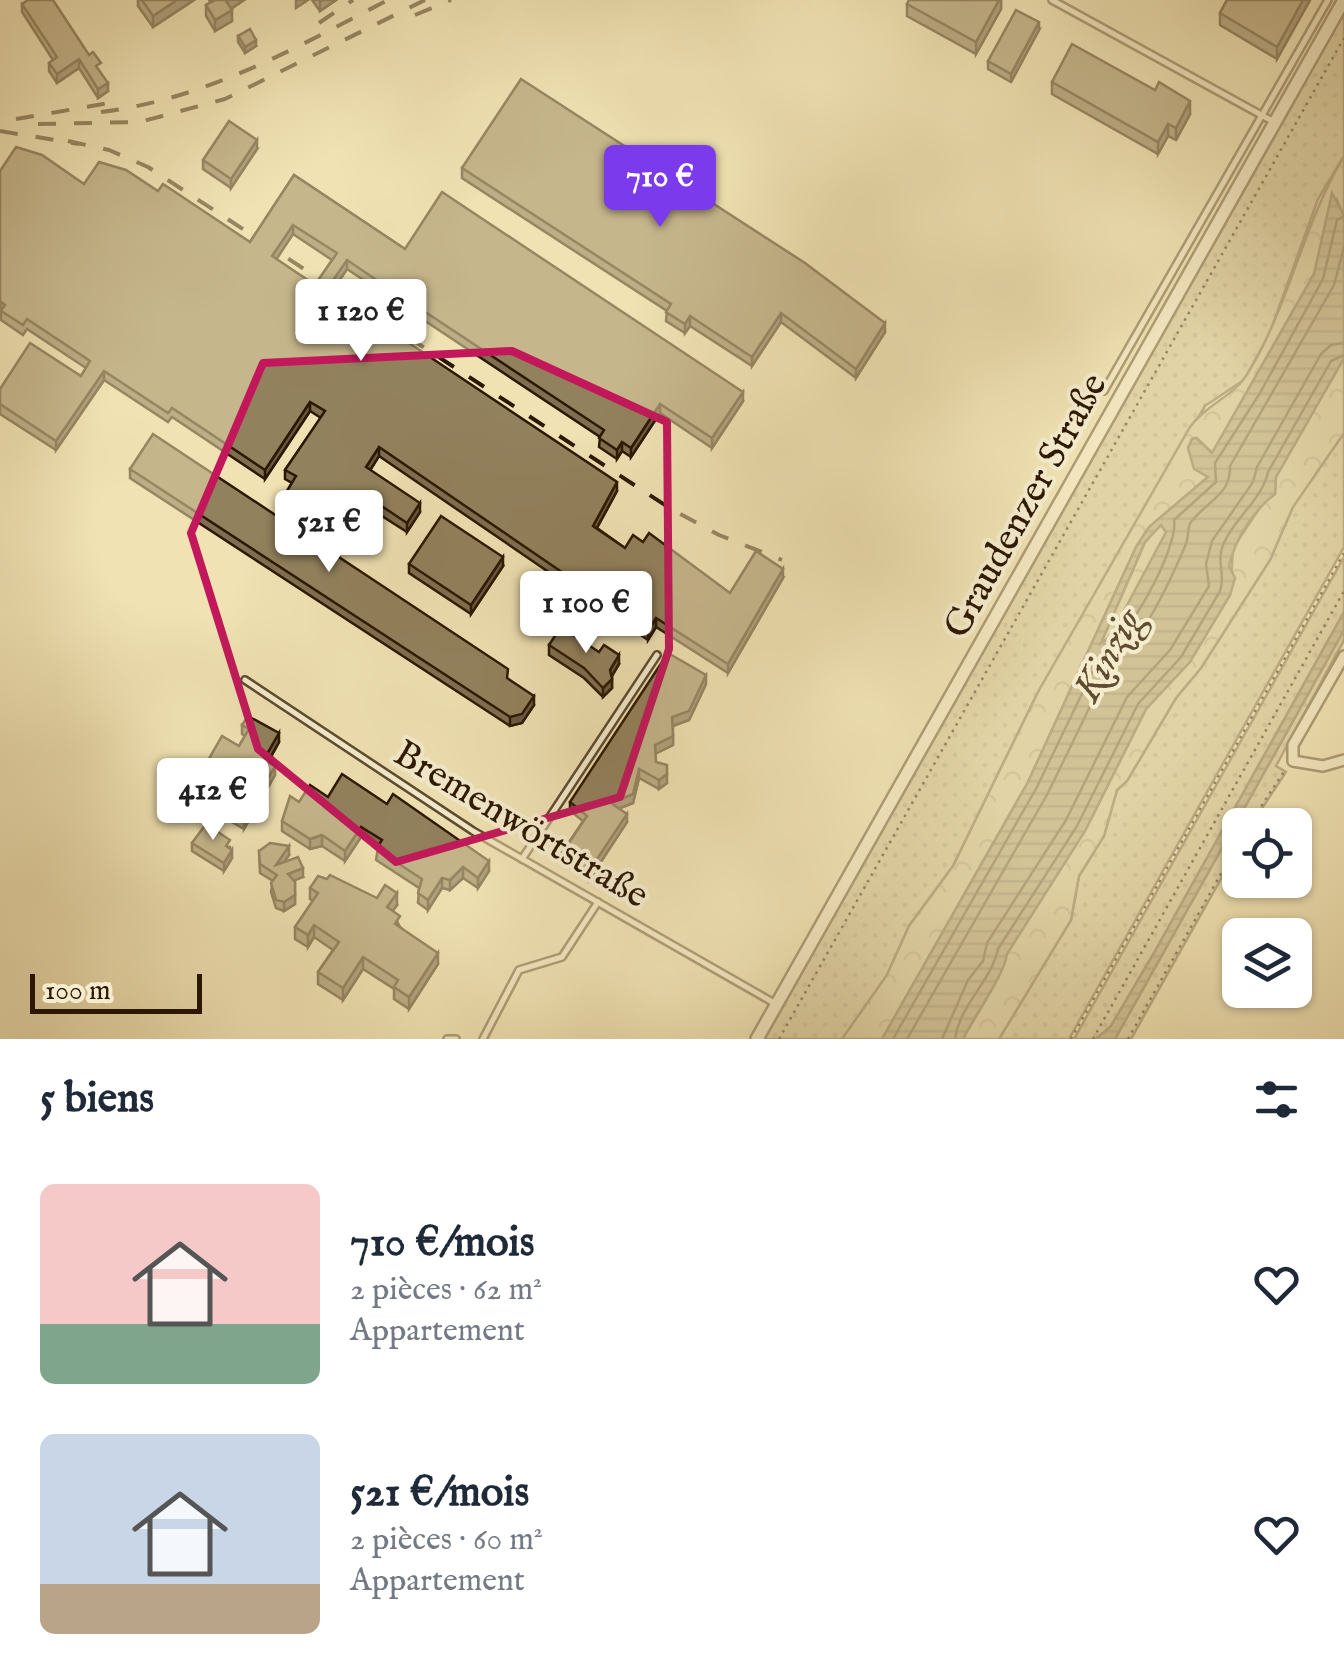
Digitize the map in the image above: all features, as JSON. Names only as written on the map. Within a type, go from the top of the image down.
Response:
[{"type":"street","name":"Graudenzer Straße","points":[[757,1039],[1268,119],[1344,0]]},
{"type":"street","points":[[1344,656],[1293,746],[1293,761],[1324,766],[1344,760]]},
{"type":"lane","points":[[1052,0],[1268,119]]},
{"type":"lane","points":[[1104,391],[1268,119],[1328,0]]},
{"type":"lane","points":[[522,859],[656,655]]},
{"type":"lane","name":"Bremenwörtstraße","points":[[245,680],[522,859],[776,1004]]},
{"type":"lane","points":[[483,1039],[520,970],[562,957],[598,902]]},
{"type":"lane","points":[[447,1039],[456,1039]]},
{"type":"path","points":[[779,1039],[1344,38]]},
{"type":"path","points":[[1071,1039],[1344,553]]},
{"type":"path","points":[[1093,1039],[1344,591]]},
{"type":"path","points":[[1258,808],[1271,785],[1293,761]]},
{"type":"path","points":[[1128,1039],[1222,872]]},
{"type":"highlighted area","points":[[512,351],[667,422],[669,649],[620,797],[396,862],[258,749],[191,533],[263,363]]},
{"type":"green space","points":[[1344,11],[1344,156],[1318,199],[1269,335],[1244,380],[1205,406],[1038,692],[953,866],[909,926],[887,975],[842,1039],[762,1039]]},
{"type":"green space","points":[[1344,156],[1344,216],[1337,200],[1314,274],[1212,453],[1197,438],[1192,439],[1188,448],[1208,477],[1149,527],[1136,547],[1028,782],[882,1039],[842,1039],[887,975],[909,926],[953,866],[1038,692],[1190,427],[1234,390],[1261,350],[1317,210]]},
{"type":"green space","points":[[1344,358],[1344,433],[1293,507],[1270,560],[1201,668],[1176,698],[1127,781],[1117,790],[1104,836],[1079,876],[1071,920],[999,1039],[963,1039],[995,984],[1006,954],[1085,831],[1146,709],[1189,662],[1230,595],[1233,548],[1263,503],[1275,494],[1276,477]]},
{"type":"green space","points":[[1344,433],[1344,547],[1069,1039],[999,1039],[1071,920],[1079,876],[1104,836],[1117,790],[1127,781],[1176,698],[1201,668],[1270,560],[1293,506]]},
{"type":"green space","points":[[1160,525],[1167,532],[1138,593],[1121,622],[1100,645],[1145,542]]},
{"type":"green space","points":[[1344,557],[1344,612],[1235,808],[1222,808],[1222,831],[1154,953],[1111,1026],[1096,1039],[1074,1039]]},
{"type":"green space","points":[[1344,630],[1344,640],[1276,766],[1286,772],[1262,808],[1244,808]]},
{"type":"green space","points":[[1222,848],[1222,877],[1131,1039],[1115,1039]]},
{"type":"water","name":"Kinzig","points":[[1332,193],[1344,216],[1344,358],[1276,477],[1275,494],[1240,536],[1229,566],[1235,578],[1230,595],[1190,662],[1146,709],[1085,831],[1007,954],[995,984],[963,1039],[882,1039],[1028,782],[1136,547],[1149,527],[1208,477],[1194,469],[1188,448],[1192,439],[1196,438],[1212,453],[1314,274]],"holes":[[[1161,525],[1166,532],[1110,637],[1101,643],[1145,542]]]},
{"type":"water","points":[[1344,612],[1344,630],[1244,808],[1235,808]]},
{"type":"water","points":[[1222,831],[1222,848],[1115,1039],[1096,1039],[1111,1026]]},
{"type":"building","points":[[28,0],[53,0],[89,55],[93,52],[101,63],[96,66],[108,83],[98,89],[79,59],[57,74],[49,63],[57,57],[22,4]]},
{"type":"building","points":[[142,0],[177,0],[153,16]]},
{"type":"building","points":[[227,0],[232,10],[215,20],[206,5]]},
{"type":"building","points":[[909,0],[999,0],[976,42],[907,4]]},
{"type":"building","points":[[1227,0],[1303,0],[1277,47],[1220,13]]},
{"type":"building","points":[[1016,10],[1039,22],[1011,74],[988,61]]},
{"type":"building","points":[[250,29],[256,40],[245,47],[238,36]]},
{"type":"building","points":[[1072,44],[1155,90],[1159,82],[1190,101],[1176,128],[1168,124],[1158,142],[1052,82]]},
{"type":"building","points":[[521,79],[805,263],[885,323],[856,369],[781,313],[752,357],[690,316],[685,324],[666,312],[671,304],[462,168]]},
{"type":"building","points":[[229,121],[257,140],[231,179],[203,160]]},
{"type":"building","points":[[16,147],[42,155],[84,184],[99,162],[126,170],[158,191],[163,184],[250,242],[294,175],[405,249],[442,192],[743,392],[712,438],[660,404],[631,448],[622,442],[617,450],[599,438],[604,430],[401,296],[382,325],[617,482],[593,526],[625,548],[633,535],[643,542],[649,533],[730,593],[756,551],[783,569],[728,664],[656,618],[648,631],[379,447],[366,467],[420,503],[407,523],[374,501],[353,534],[287,491],[296,476],[285,470],[325,411],[310,402],[265,470],[172,408],[168,413],[104,371],[56,441],[0,404],[0,389],[30,343],[81,376],[90,361],[27,319],[23,325],[1,311],[5,305],[0,301],[0,171]],"holes":[[[293,225],[337,253],[315,285],[272,256]],[[347,260],[390,289],[369,321],[325,292]]]},
{"type":"building","points":[[153,434],[508,669],[507,678],[534,696],[522,714],[510,717],[130,469]]},
{"type":"building","points":[[441,516],[503,557],[471,605],[409,564]]},
{"type":"building","points":[[561,627],[599,652],[604,645],[619,655],[610,670],[612,679],[603,688],[584,668],[549,645]]},
{"type":"building","points":[[668,653],[706,675],[689,711],[672,717],[673,736],[655,745],[656,762],[667,765],[667,774],[659,780],[639,769],[633,794],[611,803],[627,814],[589,871],[562,853],[587,816],[570,802]]},
{"type":"building","points":[[248,716],[279,733],[267,754],[272,757],[269,763],[275,766],[244,820],[191,790],[222,736],[239,746],[249,729],[242,725]]},
{"type":"building","points":[[342,774],[387,804],[393,794],[489,861],[478,878],[463,867],[450,880],[442,878],[428,900],[418,893],[422,879],[376,849],[382,840],[361,827],[345,851],[322,835],[310,839],[282,821],[290,796],[299,802],[310,785],[328,797]]},
{"type":"building","points":[[206,824],[230,840],[226,846],[232,850],[224,863],[192,843]]},
{"type":"building","points":[[270,843],[289,846],[276,865],[298,857],[303,868],[288,874],[295,882],[295,895],[284,902],[276,900],[271,883],[277,875],[260,864],[259,851]]},
{"type":"building","points":[[330,875],[377,898],[385,885],[397,893],[387,907],[400,916],[395,924],[438,953],[409,997],[394,987],[398,980],[363,957],[343,988],[318,972],[339,942],[314,925],[308,935],[295,927],[318,893],[310,888],[318,876],[327,879]]},
{"type":"railway","points":[[319,23],[353,0]]},
{"type":"railway","points":[[101,112],[214,84],[388,0]]},
{"type":"railway","points":[[38,124],[140,122],[225,99],[425,0]]},
{"type":"railway","points":[[415,15],[451,0]]},
{"type":"railway","points":[[16,119],[115,102]]},
{"type":"railway","points":[[0,131],[79,144]]},
{"type":"railway","points":[[68,141],[109,150],[148,167],[671,509],[719,535],[782,560]]}]
